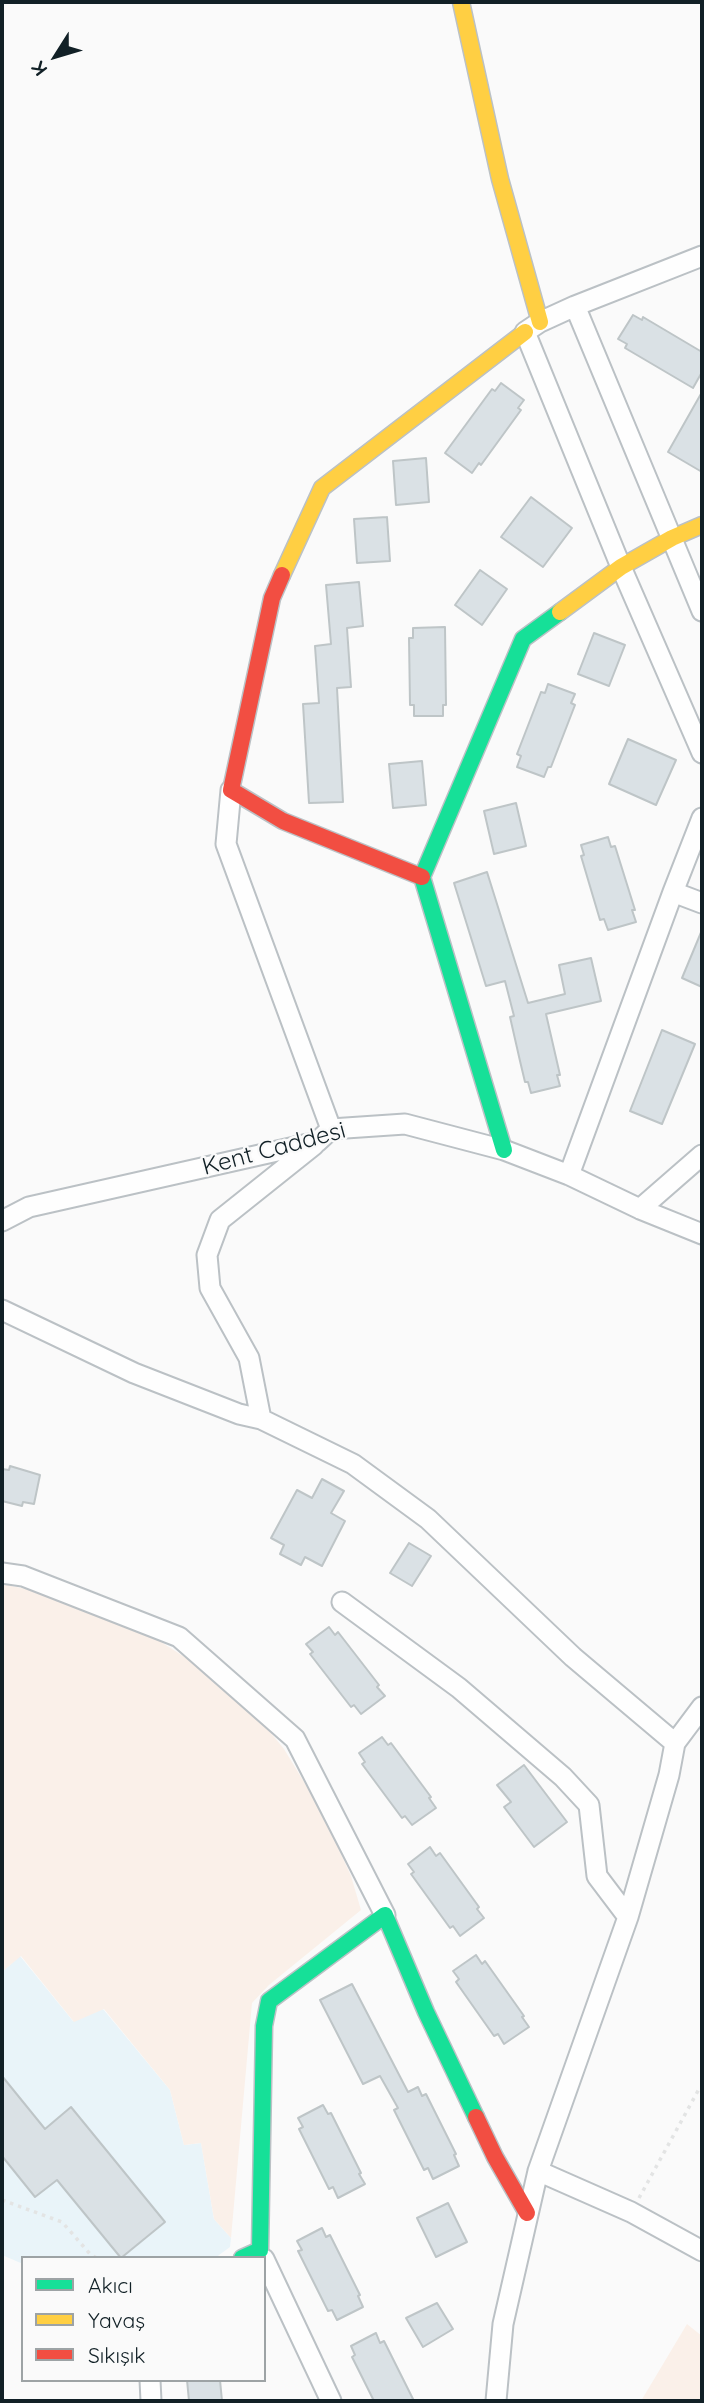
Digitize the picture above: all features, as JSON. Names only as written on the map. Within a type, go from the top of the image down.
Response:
[{"type":"street","points":[[461,2],[533,327],[621,567],[702,753]]},
{"type":"street","points":[[261,1419],[249,1358],[210,1288],[207,1255],[220,1220],[324,1135],[226,845],[231,790],[272,598],[322,488],[533,327],[575,306],[702,256]]},
{"type":"street","points":[[575,306],[702,611]]},
{"type":"street","points":[[504,1150],[422,877],[523,639],[621,567],[671,538],[702,525]]},
{"type":"street","points":[[231,790],[283,821],[422,877]]},
{"type":"street","points":[[569,1175],[702,818]]},
{"type":"street","points":[[673,892],[702,904]]},
{"type":"street","name":"Kent Caddesi","points":[[2,1222],[29,1207],[324,1135],[405,1124],[504,1150],[569,1175],[640,1209],[702,1234]]},
{"type":"street","points":[[640,1209],[702,1155]]},
{"type":"street","points":[[2,1310],[134,1373],[239,1414],[261,1419],[353,1464],[428,1519],[573,1657],[675,1743]]},
{"type":"street","points":[[2,1573],[23,1576],[179,1637],[295,1739],[385,1915],[426,2011],[495,2157],[527,2213]]},
{"type":"street","points":[[342,1602],[459,1688],[572,1786],[589,1805],[597,1876],[628,1917]]},
{"type":"street","points":[[496,2401],[503,2324],[538,2171],[628,1917],[669,1775],[675,1743],[702,1707]]},
{"type":"street","points":[[258,2256],[264,2026],[269,2001],[385,1915]]},
{"type":"street","points":[[538,2171],[632,2212],[702,2251]]},
{"type":"street","points":[[266,2272],[331,2401]]},
{"type":"street","points":[[150,2382],[151,2401]]},
{"type":"path","points":[[632,2212],[699,2089],[702,2088]]},
{"type":"path","points":[[2,2200],[62,2222],[93,2256]]},
{"type":"shaded area","points":[[2,1584],[45,1593],[147,1633],[208,1672],[261,1721],[284,1749],[321,1810],[351,1876],[361,1910],[269,1985],[252,2003],[231,2238],[214,2219],[201,2143],[184,2145],[170,2090],[104,2009],[74,2022],[21,1956],[2,1972]]},
{"type":"shaded area","points":[[20,1956],[73,2021],[103,2009],[170,2090],[184,2145],[201,2143],[214,2219],[231,2238],[230,2247],[218,2256],[21,2256],[21,2263],[2,2255],[2,1972]]},
{"type":"shaded area","points":[[687,2324],[702,2336],[702,2401],[641,2401]]},
{"type":"building","points":[[633,315],[642,320],[643,317],[702,352],[702,372],[693,388],[625,348],[627,344],[618,339]]},
{"type":"building","points":[[501,383],[524,400],[518,408],[521,410],[481,465],[479,463],[472,473],[445,453],[492,389],[495,391]]},
{"type":"building","points":[[702,392],[702,472],[668,452]]},
{"type":"building","points":[[426,458],[429,502],[396,505],[393,461]]},
{"type":"building","points":[[531,497],[572,528],[543,567],[501,537]]},
{"type":"building","points":[[387,517],[390,561],[357,563],[354,519]]},
{"type":"building","points":[[480,570],[507,589],[482,625],[455,605]]},
{"type":"building","points":[[359,582],[363,626],[347,628],[351,687],[337,688],[343,802],[309,803],[303,704],[319,703],[315,646],[331,644],[326,585]]},
{"type":"building","points":[[445,627],[446,705],[443,705],[443,716],[414,716],[414,705],[410,705],[409,638],[413,638],[413,628]]},
{"type":"building","points":[[594,633],[625,645],[609,686],[578,674]]},
{"type":"building","points":[[548,684],[575,694],[571,703],[575,705],[551,767],[548,767],[544,777],[517,767],[521,756],[517,754],[541,692],[545,693]]},
{"type":"building","points":[[628,739],[676,760],[656,805],[609,784]]},
{"type":"building","points":[[422,761],[426,805],[393,808],[389,764]]},
{"type":"building","points":[[516,803],[526,846],[494,854],[484,811]]},
{"type":"building","points":[[608,837],[611,847],[615,846],[635,910],[632,910],[636,922],[608,930],[604,919],[600,920],[581,856],[584,855],[581,845]]},
{"type":"building","points":[[487,872],[528,1003],[565,994],[559,965],[591,958],[601,1001],[546,1014],[560,1086],[531,1093],[520,1061],[510,1017],[514,1016],[505,981],[486,986],[454,883]]},
{"type":"building","points":[[702,930],[702,987],[682,978]]},
{"type":"building","points":[[662,1030],[695,1044],[662,1124],[630,1111]]},
{"type":"building","points":[[10,1466],[40,1475],[34,1504],[23,1502],[22,1506],[2,1501],[2,1469],[9,1470]]},
{"type":"building","points":[[322,1479],[344,1491],[331,1513],[345,1521],[322,1566],[305,1557],[301,1565],[280,1554],[284,1545],[271,1538],[297,1490],[312,1498]]},
{"type":"building","points":[[409,1543],[431,1556],[412,1586],[390,1573]]},
{"type":"building","points":[[329,1627],[335,1635],[338,1632],[385,1696],[361,1714],[354,1705],[351,1707],[310,1654],[313,1652],[306,1644]]},
{"type":"building","points":[[382,1737],[388,1745],[391,1743],[431,1797],[429,1798],[436,1808],[412,1825],[405,1816],[402,1818],[362,1764],[365,1762],[359,1753]]},
{"type":"building","points":[[524,1765],[567,1822],[534,1847],[504,1807],[511,1802],[497,1785]]},
{"type":"building","points":[[430,1847],[436,1856],[440,1853],[484,1918],[460,1936],[453,1926],[450,1928],[411,1874],[414,1872],[408,1864]]},
{"type":"building","points":[[476,1955],[482,1964],[485,1961],[529,2027],[504,2044],[498,2034],[494,2036],[456,1982],[459,1979],[453,1971]]},
{"type":"building","points":[[352,1984],[408,2092],[418,2087],[422,2096],[426,2094],[456,2154],[454,2155],[459,2166],[433,2179],[428,2168],[424,2170],[394,2110],[398,2108],[380,2076],[363,2084],[320,2000]]},
{"type":"building","points":[[2,2076],[45,2129],[71,2107],[165,2222],[123,2256],[119,2256],[57,2180],[35,2197],[2,2156]]},
{"type":"building","points":[[323,2105],[328,2114],[331,2113],[365,2184],[338,2198],[333,2187],[329,2189],[299,2129],[303,2127],[298,2118]]},
{"type":"building","points":[[448,2203],[467,2242],[436,2257],[417,2218]]},
{"type":"building","points":[[322,2228],[326,2237],[330,2235],[360,2295],[358,2296],[363,2307],[337,2320],[332,2310],[328,2311],[298,2251],[302,2250],[297,2241]]},
{"type":"building","points":[[437,2303],[453,2329],[423,2347],[406,2318]]},
{"type":"building","points":[[376,2333],[380,2343],[384,2341],[414,2401],[374,2401],[352,2357],[355,2355],[351,2346]]},
{"type":"building","points":[[187,2382],[220,2382],[222,2401],[189,2401]]},
{"type":"traffic: fast","points":[[504,1150],[422,877],[523,639],[560,612]]},
{"type":"traffic: fast","points":[[246,2256],[260,2250],[264,2026],[269,2001],[385,1915],[426,2012],[476,2117]]},
{"type":"traffic: slow","points":[[461,2],[500,179],[540,322]]},
{"type":"traffic: slow","points":[[282,575],[322,488],[525,332]]},
{"type":"traffic: slow","points":[[560,612],[621,567],[672,538],[702,525]]},
{"type":"traffic: jam","points":[[282,575],[272,598],[231,790],[283,821],[422,877]]},
{"type":"traffic: jam","points":[[476,2117],[527,2213]]}]
